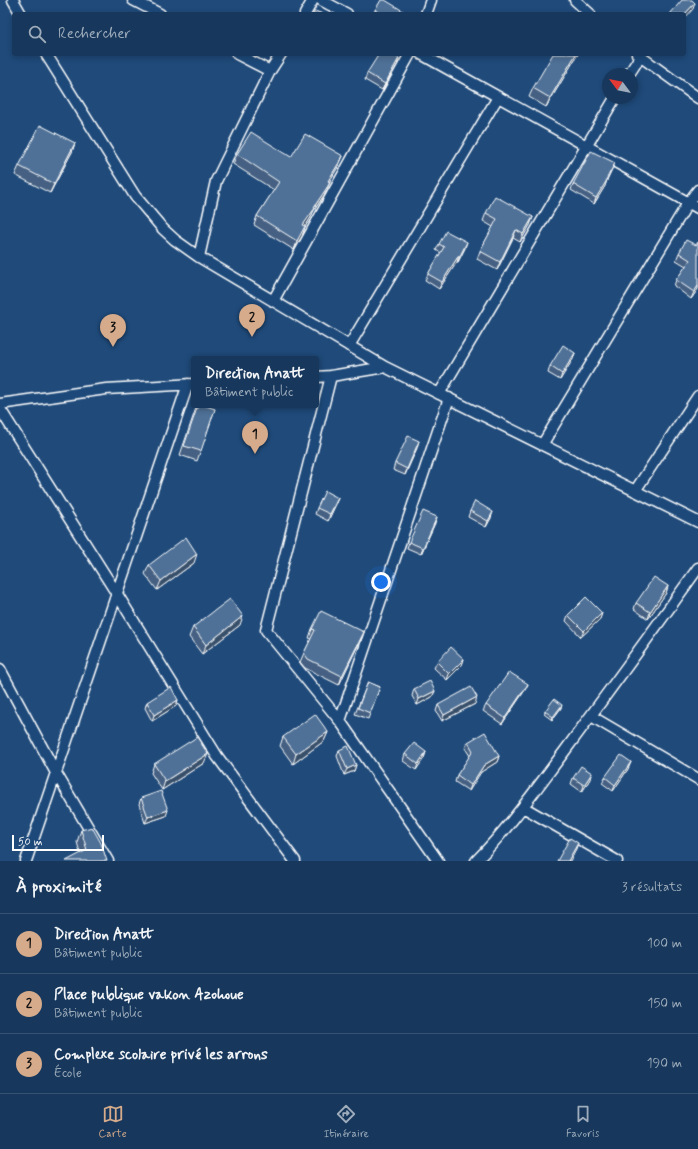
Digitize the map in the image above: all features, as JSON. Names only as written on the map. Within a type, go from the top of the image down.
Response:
[{"type":"street","points":[[13,0],[20,12]]},
{"type":"street","points":[[132,0],[156,12]]},
{"type":"street","points":[[306,12],[313,0]]},
{"type":"street","points":[[321,0],[343,12]]},
{"type":"street","points":[[427,12],[431,0]]},
{"type":"street","points":[[575,0],[588,12]]},
{"type":"street","points":[[47,56],[135,196],[162,229],[198,258],[385,367],[698,522]]},
{"type":"street","points":[[241,56],[270,71]]},
{"type":"street","points":[[198,258],[216,181],[279,56]]},
{"type":"street","points":[[273,301],[409,56]]},
{"type":"street","points":[[425,56],[698,208]]},
{"type":"street","points":[[632,68],[638,56],[698,98]]},
{"type":"street","points":[[349,346],[498,97]]},
{"type":"street","points":[[340,721],[444,396],[586,145],[611,104]]},
{"type":"street","points":[[542,445],[688,203],[698,190]]},
{"type":"street","points":[[319,377],[385,367]]},
{"type":"street","points":[[331,376],[266,630],[340,721],[438,861]]},
{"type":"street","points":[[0,404],[106,389],[191,384],[117,594],[26,861]]},
{"type":"street","points":[[635,491],[698,396]]},
{"type":"street","points":[[0,409],[217,756],[295,861]]},
{"type":"street","points":[[476,861],[523,807],[698,568]]},
{"type":"street","points":[[0,669],[56,773],[108,861]]},
{"type":"street","points":[[591,716],[698,779]]},
{"type":"street","points":[[523,807],[617,861]]},
{"type":"building","points":[[381,0],[385,0],[405,12],[378,12],[375,10]]},
{"type":"building","points":[[682,0],[692,0],[695,3],[686,13],[672,12]]},
{"type":"building","points":[[378,56],[396,56],[399,58],[385,84],[367,73]]},
{"type":"building","points":[[552,56],[575,56],[550,98],[533,88]]},
{"type":"building","points":[[40,125],[75,143],[54,184],[19,166]]},
{"type":"building","points":[[251,132],[291,157],[305,134],[343,156],[328,181],[330,182],[328,186],[303,225],[305,226],[297,241],[257,216],[279,182],[237,154]]},
{"type":"building","points":[[591,151],[615,163],[596,198],[573,184]]},
{"type":"building","points":[[495,196],[533,217],[523,234],[516,230],[500,262],[480,251],[497,219],[486,213]]},
{"type":"building","points":[[446,231],[467,242],[460,256],[459,255],[442,282],[428,274],[444,247],[439,244]]},
{"type":"building","points":[[686,240],[696,245],[698,242],[698,286],[694,292],[676,280],[690,260],[679,253]]},
{"type":"building","points":[[563,345],[575,353],[562,374],[550,366]]},
{"type":"building","points":[[197,408],[215,409],[201,451],[184,446]]},
{"type":"building","points":[[408,436],[419,441],[407,469],[395,463]]},
{"type":"building","points":[[325,491],[338,498],[330,514],[317,508]]},
{"type":"building","points":[[475,501],[493,512],[488,521],[470,511]]},
{"type":"building","points":[[423,511],[437,517],[423,548],[409,542]]},
{"type":"building","points":[[186,537],[197,554],[161,581],[149,565]]},
{"type":"building","points":[[654,577],[668,586],[650,612],[636,603]]},
{"type":"building","points":[[586,597],[602,613],[584,631],[568,615]]},
{"type":"building","points":[[230,599],[243,616],[206,645],[193,627]]},
{"type":"building","points":[[321,611],[364,632],[342,676],[308,659],[304,653],[315,630],[312,629]]},
{"type":"building","points":[[451,647],[464,659],[449,674],[437,662]]},
{"type":"building","points":[[509,672],[528,684],[505,718],[486,705]]},
{"type":"building","points":[[430,681],[435,691],[419,699],[414,689]]},
{"type":"building","points":[[368,682],[380,687],[370,713],[358,708]]},
{"type":"building","points":[[171,687],[178,700],[154,715],[147,702]]},
{"type":"building","points":[[471,687],[477,697],[444,715],[438,705]]},
{"type":"building","points":[[554,699],[562,705],[553,717],[545,711]]},
{"type":"building","points":[[315,714],[328,732],[296,754],[283,737]]},
{"type":"building","points":[[485,732],[499,756],[484,765],[471,785],[457,775],[473,751],[468,742]]},
{"type":"building","points":[[197,737],[208,754],[165,781],[154,764]]},
{"type":"building","points":[[414,743],[426,752],[418,764],[405,754]]},
{"type":"building","points":[[348,746],[356,765],[347,769],[339,750]]},
{"type":"building","points":[[621,755],[631,762],[615,785],[605,777]]},
{"type":"building","points":[[581,766],[592,773],[584,785],[573,778]]},
{"type":"building","points":[[161,791],[168,810],[148,817],[141,798]]},
{"type":"building","points":[[92,827],[101,843],[107,861],[66,861],[87,850],[81,830]]},
{"type":"building","points":[[570,838],[578,843],[568,861],[557,861]]},
{"type":"place","name":"Place publique vakon Azohoue","points":[[252,337]]},
{"type":"place","name":"Complexe scolaire privé les arrons","points":[[113,347]]},
{"type":"place","name":"Direction Anatt","points":[[255,454]]}]
